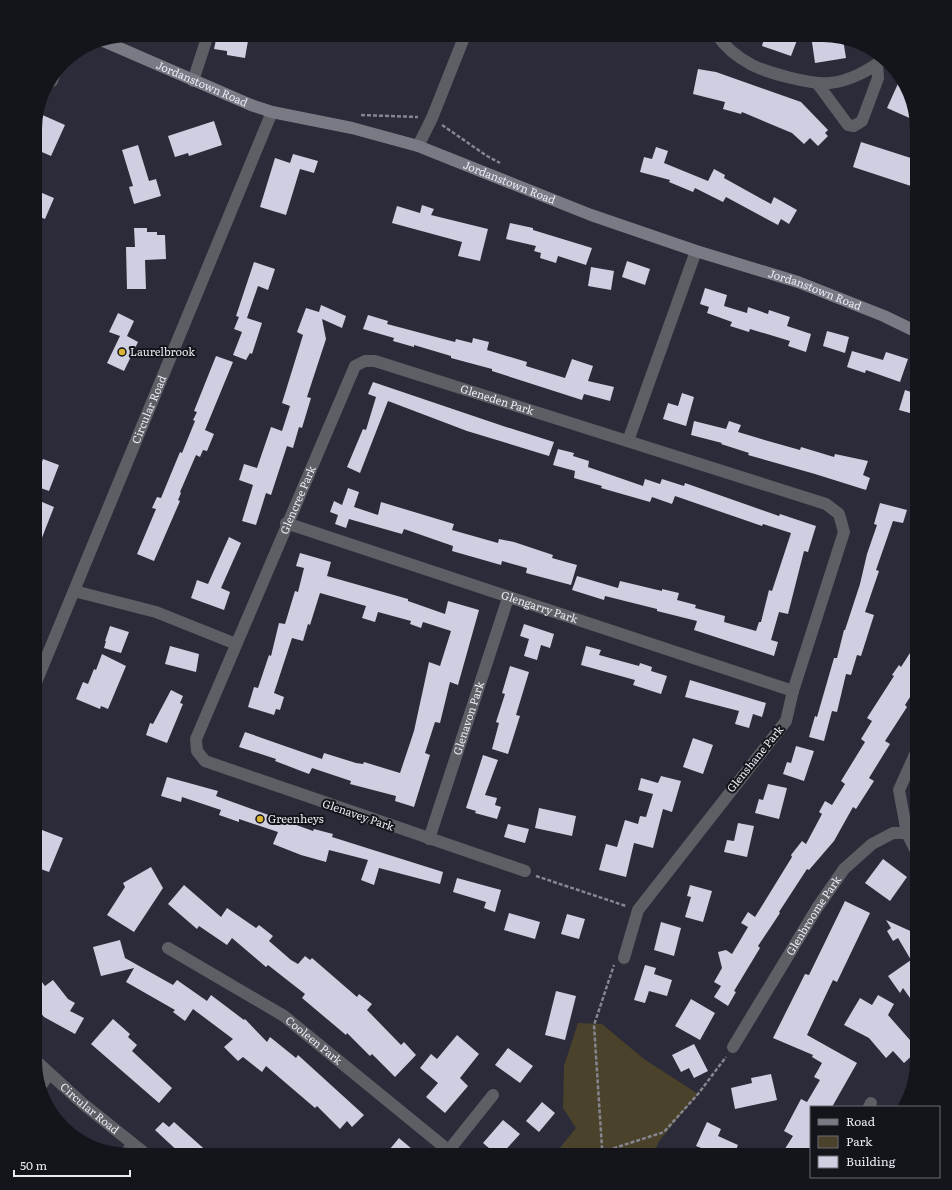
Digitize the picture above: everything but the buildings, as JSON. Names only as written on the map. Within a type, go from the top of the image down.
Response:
[{"type":"street","points":[[192,81],[206,42]]},
{"type":"street","points":[[418,146],[432,118],[462,42]]},
{"type":"street","points":[[722,42],[752,65],[793,78],[817,83],[829,83],[849,79],[879,62]]},
{"type":"street","name":"Jordanstown Road","points":[[111,44],[192,81],[272,112],[352,128],[418,146],[592,215],[696,251],[798,282],[884,316],[910,329]]},
{"type":"street","points":[[817,83],[826,98],[848,125],[854,126],[862,121],[878,78],[880,63]]},
{"type":"street","name":"Circular Road","points":[[42,657],[74,591],[272,112]]},
{"type":"street","points":[[628,441],[696,251]]},
{"type":"street","name":"Gleneden Park","points":[[365,361],[375,361],[826,504],[839,514]]},
{"type":"street","name":"Glencree Park","points":[[197,751],[196,739],[286,523],[354,366],[365,361]]},
{"type":"street","name":"Glenshane Park","points":[[624,958],[638,910],[786,721],[793,691],[844,532],[839,514]]},
{"type":"street","name":"Glengarry Park","points":[[286,523],[508,598],[793,691]]},
{"type":"street","points":[[74,591],[156,612],[236,644]]},
{"type":"street","name":"Glenavon Park","points":[[429,840],[508,598]]},
{"type":"street","name":"Glenavey Park","points":[[197,751],[205,761],[429,840],[525,871]]},
{"type":"street","points":[[910,765],[898,790],[907,833],[910,839]]},
{"type":"street","name":"Glenbroome Park","points":[[733,1047],[817,908],[844,869],[872,844],[893,834],[907,833]]},
{"type":"street","name":"Cooleen Park","points":[[168,948],[284,1016],[441,1148]]},
{"type":"street","name":"Circular Road","points":[[46,1079],[138,1148]]},
{"type":"street","points":[[451,1148],[493,1095]]},
{"type":"street","points":[[129,1148],[132,1143]]},
{"type":"path","points":[[525,871],[638,910]]},
{"type":"path","points":[[602,1148],[594,1025],[616,959],[624,958]]},
{"type":"path","points":[[618,1148],[664,1132],[698,1094],[733,1047]]},
{"type":"green space","points":[[578,1023],[602,1024],[644,1059],[698,1094],[660,1140],[656,1148],[560,1148],[576,1128],[563,1108],[564,1066]]},
{"type":"place","name":"Laurelbrook","points":[[122,352]]},
{"type":"place","name":"Greenheys","points":[[260,819]]}]
